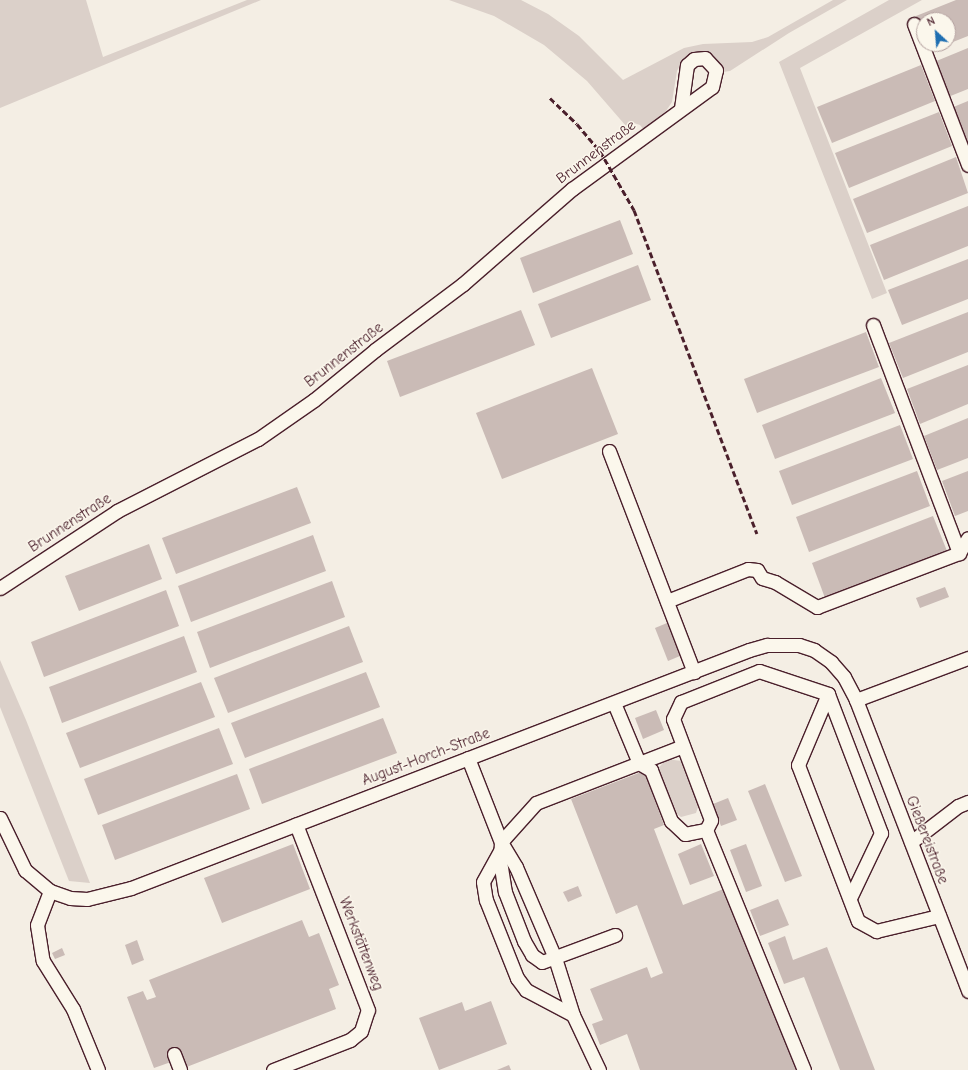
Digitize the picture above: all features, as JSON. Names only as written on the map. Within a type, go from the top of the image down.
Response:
[{"type":"street","points":[[914,24],[968,165]]},
{"type":"street","name":"Brunnenstraße","points":[[0,588],[117,511],[258,439],[283,422],[463,284],[572,189],[681,108]]},
{"type":"street","points":[[873,325],[959,553]]},
{"type":"street","points":[[609,450],[694,672]]},
{"type":"street","points":[[667,601],[748,569],[757,570],[762,578],[775,582],[817,607],[959,553],[968,538]]},
{"type":"street","name":"August-Horch-Straße","points":[[50,891],[70,898],[103,897],[767,645],[799,645],[814,650]]},
{"type":"street","name":"Gießereistraße","points":[[814,650],[831,662],[844,677],[856,700],[968,991]]},
{"type":"street","points":[[856,700],[968,658]]},
{"type":"street","points":[[804,1070],[706,830],[711,820],[673,719],[681,702],[758,671],[828,694]]},
{"type":"street","points":[[828,694],[798,765],[858,921],[876,931],[939,916]]},
{"type":"street","points":[[828,694],[881,833],[850,898]]},
{"type":"street","points":[[614,703],[639,763],[651,770],[671,822],[685,834],[706,830]]},
{"type":"street","points":[[573,1015],[526,990],[517,978],[486,900],[483,882],[500,851],[536,803],[683,746]]},
{"type":"street","points":[[468,758],[500,851],[507,867],[516,867]]},
{"type":"street","points":[[911,842],[958,806],[968,802]]},
{"type":"street","points":[[0,818],[25,870],[50,891],[37,925],[43,961],[73,1009],[98,1070]]},
{"type":"street","name":"Werkstättenweg","points":[[273,1070],[350,1040],[361,1031],[368,1010],[296,824]]},
{"type":"street","points":[[500,851],[516,867],[555,958],[573,1015],[599,1070]]},
{"type":"street","points":[[500,851],[505,892],[532,955],[542,962],[615,935]]},
{"type":"street","points":[[174,1054],[180,1070]]},
{"type":"shaded area","points":[[0,0],[86,0],[103,57],[247,0],[261,0],[0,108]]},
{"type":"shaded area","points":[[449,0],[521,0],[548,14],[579,36],[623,80],[684,48],[703,44],[752,42],[768,37],[833,0],[847,0],[789,33],[730,71],[723,72],[712,55],[701,52],[691,54],[682,61],[677,71],[672,102],[666,111],[644,130],[640,125],[631,122],[626,126],[587,81],[544,45],[494,16]]},
{"type":"shaded area","points":[[889,0],[922,0],[800,68],[887,293],[872,299],[779,62]]},
{"type":"shaded area","points":[[0,660],[26,720],[90,883],[69,881],[0,707]]},
{"type":"shaded area","points":[[666,759],[682,761],[700,801],[696,813],[681,817],[674,812],[657,770]]},
{"type":"building","points":[[956,0],[968,0],[968,36],[956,41],[956,12],[926,12]]},
{"type":"building","points":[[968,48],[968,89],[948,97],[934,62]]},
{"type":"building","points":[[921,65],[935,101],[832,143],[817,107]]},
{"type":"building","points":[[968,101],[968,143],[966,144],[951,108]]},
{"type":"building","points":[[939,112],[952,146],[849,188],[835,153]]},
{"type":"building","points":[[956,157],[968,193],[867,233],[853,199]]},
{"type":"building","points":[[968,206],[968,246],[884,280],[870,245]]},
{"type":"building","points":[[620,220],[633,254],[533,293],[520,258]]},
{"type":"building","points":[[968,259],[968,299],[902,325],[888,290]]},
{"type":"building","points":[[638,265],[651,300],[551,338],[538,304]]},
{"type":"building","points":[[521,310],[535,345],[400,397],[387,361]]},
{"type":"building","points":[[968,312],[968,352],[903,378],[889,343]]},
{"type":"building","points":[[866,332],[879,367],[757,413],[744,379]]},
{"type":"building","points":[[968,365],[968,404],[920,424],[907,389]]},
{"type":"building","points":[[592,368],[618,434],[502,479],[476,413]]},
{"type":"building","points":[[881,378],[895,413],[775,459],[762,425]]},
{"type":"building","points":[[968,418],[968,458],[937,470],[924,436]]},
{"type":"building","points":[[900,425],[913,459],[792,505],[779,471]]},
{"type":"building","points":[[917,471],[930,506],[809,552],[796,517]]},
{"type":"building","points":[[968,471],[968,511],[955,516],[942,481]]},
{"type":"building","points":[[297,487],[311,523],[176,574],[162,538]]},
{"type":"building","points":[[933,516],[947,551],[825,598],[812,563]]},
{"type":"building","points":[[313,535],[326,571],[191,622],[178,586]]},
{"type":"building","points":[[149,544],[162,579],[79,611],[65,576]]},
{"type":"building","points":[[332,581],[345,617],[210,668],[197,632]]},
{"type":"building","points":[[945,587],[949,597],[920,608],[916,598]]},
{"type":"building","points":[[166,590],[179,626],[44,677],[31,642]]},
{"type":"building","points":[[667,623],[680,656],[668,661],[655,628]]},
{"type":"building","points":[[349,626],[363,662],[228,713],[214,678]]},
{"type":"building","points":[[184,636],[197,672],[62,723],[49,687]]},
{"type":"building","points":[[366,672],[380,707],[245,758],[231,723]]},
{"type":"building","points":[[201,682],[215,717],[80,768],[66,733]]},
{"type":"building","points":[[656,710],[664,730],[643,739],[635,718]]},
{"type":"building","points":[[383,718],[397,753],[262,804],[249,769]]},
{"type":"building","points":[[219,728],[233,764],[98,815],[84,779]]},
{"type":"building","points":[[644,771],[664,825],[654,829],[683,905],[726,888],[798,1070],[640,1070],[627,1034],[600,1045],[592,1024],[603,1020],[590,989],[647,967],[651,978],[663,973],[637,905],[616,914],[571,799]]},
{"type":"building","points":[[237,774],[250,809],[115,860],[102,825]]},
{"type":"building","points":[[765,784],[802,876],[785,882],[748,791]]},
{"type":"building","points":[[728,798],[737,820],[721,826],[713,804]]},
{"type":"building","points":[[293,844],[310,889],[222,923],[204,878]]},
{"type":"building","points":[[701,844],[714,876],[690,885],[678,854]]},
{"type":"building","points":[[746,844],[762,886],[746,892],[730,850]]},
{"type":"building","points":[[578,886],[582,896],[568,902],[563,892]]},
{"type":"building","points":[[778,899],[789,925],[760,936],[750,910]]},
{"type":"building","points":[[302,920],[309,937],[319,933],[339,985],[329,989],[336,1009],[184,1068],[177,1049],[167,1053],[171,1062],[154,1068],[127,997],[143,991],[147,1000],[156,997],[149,980]]},
{"type":"building","points":[[785,936],[793,960],[827,947],[875,1070],[840,1070],[804,977],[784,984],[768,943]]},
{"type":"building","points":[[137,940],[144,960],[132,965],[125,945]]},
{"type":"building","points":[[62,948],[65,955],[55,959],[52,953]]},
{"type":"building","points":[[491,1001],[507,1044],[439,1070],[419,1018],[462,1002],[465,1011]]},
{"type":"building","points":[[509,1065],[511,1070],[497,1070]]},
{"type":"railway","points":[[550,98],[577,124],[600,151],[634,210],[757,533]]}]
